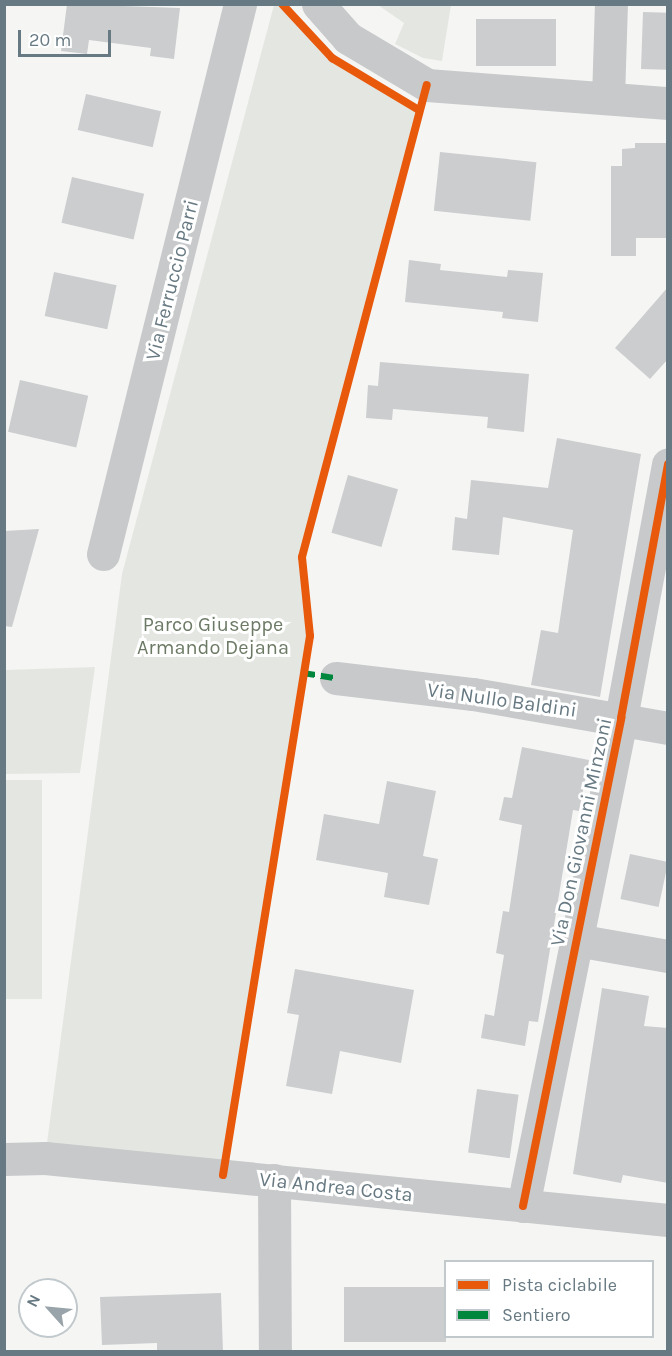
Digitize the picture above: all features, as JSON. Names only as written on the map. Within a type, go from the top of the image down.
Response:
[{"type":"street","name":"Via Ferruccio Parri","points":[[103,554],[240,4]]},
{"type":"street","points":[[318,4],[348,38],[427,85],[668,103]]},
{"type":"street","points":[[608,98],[611,4]]},
{"type":"street","name":"Via Don Giovanni Minzoni","points":[[523,1206],[662,518],[668,464]]},
{"type":"street","name":"Via Nullo Baldini","points":[[336,678],[621,718],[668,728]]},
{"type":"street","points":[[576,940],[668,956]]},
{"type":"street","name":"Via Andrea Costa","points":[[4,1159],[45,1158],[668,1220]]},
{"type":"street","points":[[274,1180],[275,1352]]},
{"type":"green space","name":"Parco Giuseppe Armando Dejana","points":[[274,5],[290,10],[332,58],[419,110],[302,556],[310,636],[223,1175],[45,1158],[122,574]]},
{"type":"green space","points":[[378,5],[451,5],[442,61],[423,58],[395,44],[404,23]]},
{"type":"green space","points":[[95,667],[80,773],[5,774],[5,670]]},
{"type":"green space","points":[[5,780],[42,780],[42,999],[5,999]]},
{"type":"building","points":[[67,4],[180,8],[174,59],[150,56],[151,48],[89,40],[87,54],[61,51]]},
{"type":"building","points":[[643,12],[668,13],[666,70],[641,69]]},
{"type":"building","points":[[476,19],[556,19],[556,66],[476,66]]},
{"type":"building","points":[[86,94],[161,111],[153,147],[78,130]]},
{"type":"building","points":[[635,143],[668,143],[668,238],[636,238],[636,256],[611,256],[611,166],[622,166],[622,149],[635,148]]},
{"type":"building","points":[[440,152],[536,162],[530,221],[434,211]]},
{"type":"building","points":[[72,177],[144,194],[134,239],[61,223]]},
{"type":"building","points":[[409,260],[441,264],[440,270],[507,277],[508,270],[543,273],[538,322],[502,318],[503,312],[405,302]]},
{"type":"building","points":[[54,272],[117,285],[107,329],[45,316]]},
{"type":"building","points":[[668,287],[668,359],[650,379],[615,348]]},
{"type":"building","points":[[380,362],[529,374],[524,432],[487,428],[488,417],[393,409],[392,420],[366,418],[368,385],[378,386]]},
{"type":"building","points":[[20,380],[88,396],[76,447],[8,432]]},
{"type":"building","points":[[557,438],[641,454],[600,697],[531,685],[541,630],[558,633],[573,530],[503,517],[499,555],[452,550],[455,517],[467,519],[471,480],[548,488]]},
{"type":"building","points":[[348,475],[398,489],[381,547],[331,533]]},
{"type":"building","points":[[39,529],[12,627],[4,626],[4,531]]},
{"type":"building","points":[[522,747],[589,760],[579,811],[573,810],[538,1022],[529,1021],[525,1046],[481,1038],[485,1014],[494,1016],[504,955],[496,953],[503,911],[509,912],[522,825],[499,820],[504,797],[512,798]]},
{"type":"building","points":[[387,781],[436,791],[423,856],[438,859],[429,905],[384,897],[388,873],[316,860],[324,814],[379,824]]},
{"type":"building","points":[[630,854],[668,862],[659,907],[620,899]]},
{"type":"building","points":[[295,969],[414,990],[401,1063],[340,1051],[332,1094],[286,1086],[299,1015],[287,1013]]},
{"type":"building","points":[[602,988],[649,996],[644,1026],[668,1028],[668,1183],[623,1175],[621,1183],[573,1174]]},
{"type":"building","points":[[477,1089],[519,1095],[510,1158],[468,1152]]},
{"type":"building","points":[[344,1287],[444,1287],[444,1338],[446,1342],[344,1342]]},
{"type":"building","points":[[221,1293],[223,1352],[157,1352],[157,1343],[102,1345],[100,1297]]},
{"type":"marked path","points":[[303,673],[336,678]]},
{"type":"cycle path","points":[[282,4],[332,58],[419,110]]},
{"type":"cycle path","points":[[223,1175],[310,636],[302,557],[427,85]]},
{"type":"cycle path","points":[[523,1206],[621,718],[668,464]]}]
